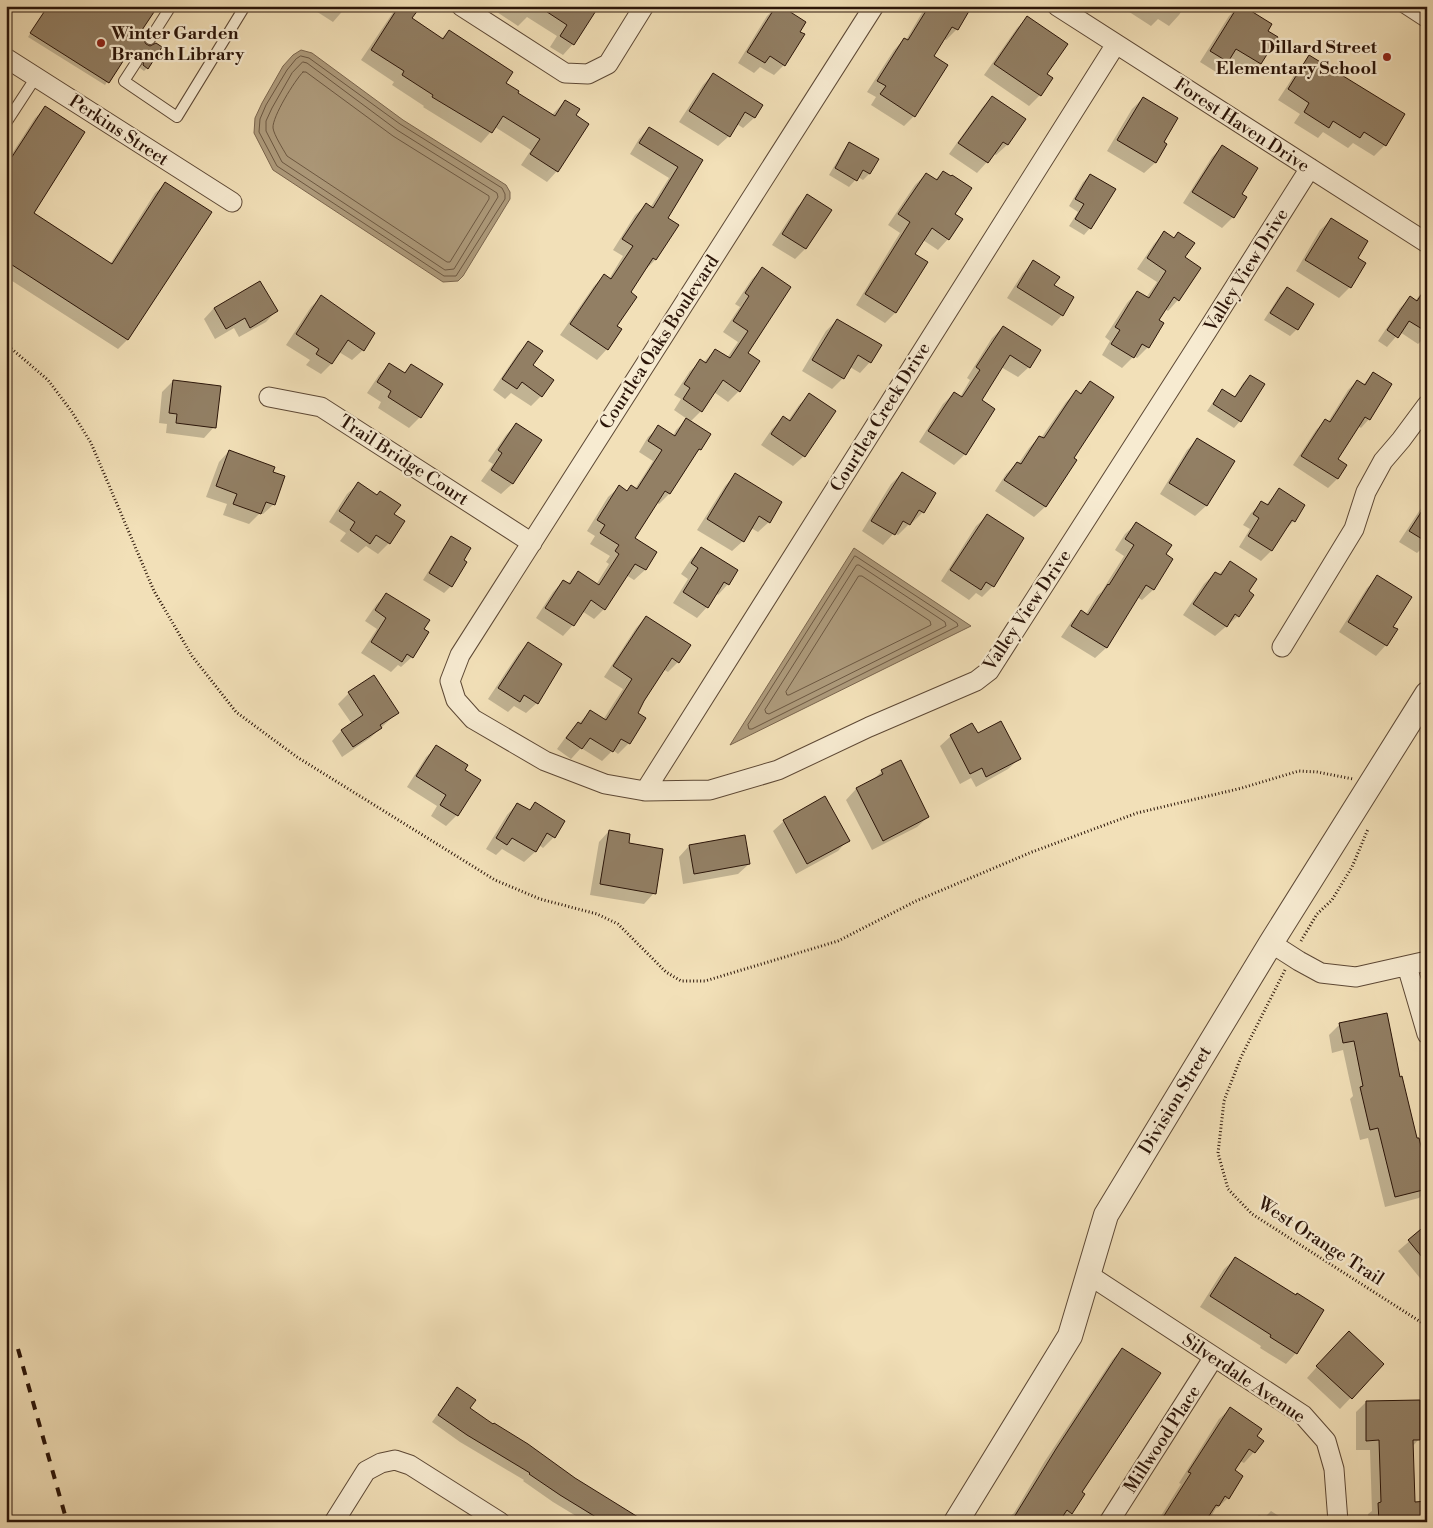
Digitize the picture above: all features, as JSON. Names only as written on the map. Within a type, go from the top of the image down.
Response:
[{"type":"street","points":[[461,6],[565,72],[588,74],[608,64],[644,6]]},
{"type":"street","name":"Courtlea Oaks Boulevard","points":[[450,681],[460,655],[874,6]]},
{"type":"street","name":"Forest Haven Drive","points":[[1057,6],[1427,244]]},
{"type":"street","name":"Courtlea Creek Drive","points":[[645,790],[1116,44]]},
{"type":"street","name":"Perkins Street","points":[[6,58],[232,202]]},
{"type":"street","name":"Valley View Drive","points":[[450,681],[456,700],[474,719],[546,761],[605,784],[645,790],[710,790],[778,770],[869,727],[976,681],[989,671],[1208,331],[1310,168]]},
{"type":"street","name":"Trail Bridge Court","points":[[269,397],[321,406],[532,543]]},
{"type":"street","points":[[1282,647],[1354,529],[1366,492],[1383,461],[1402,440],[1427,405]]},
{"type":"street","name":"Division Street","points":[[956,1522],[1070,1336],[1106,1215],[1271,943],[1427,694]]},
{"type":"street","points":[[1271,943],[1321,973],[1356,977],[1427,961]]},
{"type":"street","points":[[1407,966],[1427,1034]]},
{"type":"street","name":"Silverdale Avenue","points":[[1089,1275],[1303,1415],[1326,1441],[1334,1469],[1338,1522]]},
{"type":"street","name":"Millwood Place","points":[[1109,1522],[1214,1357]]},
{"type":"street","points":[[334,1522],[366,1471],[381,1463],[395,1460],[410,1465],[500,1522]]},
{"type":"lane","points":[[150,39],[172,6]]},
{"type":"lane","points":[[137,61],[124,81],[177,117],[245,6]]},
{"type":"lane","points":[[1401,6],[1427,23]]},
{"type":"lane","points":[[6,123],[36,76]]},
{"type":"path","points":[[1300,942],[1317,914],[1332,900],[1352,867],[1370,825]]},
{"type":"path","name":"West Orange Trail","points":[[1286,967],[1241,1056],[1224,1101],[1218,1153],[1228,1189],[1252,1214],[1427,1326]]},
{"type":"water","points":[[301,50],[312,53],[403,120],[506,185],[510,192],[510,199],[463,276],[458,281],[443,282],[273,170],[254,133],[255,118],[283,66],[293,55]]},
{"type":"water","points":[[854,548],[971,626],[730,745]]},
{"type":"building","name":"Winter Garden Branch Library","points":[[48,6],[158,6],[140,33],[144,35],[143,39],[146,44],[150,46],[156,43],[162,47],[148,69],[143,65],[144,61],[141,56],[137,54],[131,58],[127,55],[109,83],[30,33]]},
{"type":"building","points":[[399,6],[421,6],[412,18],[443,39],[449,30],[513,72],[506,83],[519,91],[518,93],[555,116],[565,100],[580,109],[576,115],[589,124],[558,172],[530,154],[540,139],[503,116],[492,133],[432,97],[433,95],[402,75],[404,71],[371,50]]},
{"type":"building","points":[[538,6],[599,6],[574,45],[560,36],[567,25]]},
{"type":"building","points":[[776,6],[781,6],[806,22],[800,32],[805,34],[785,66],[770,56],[765,63],[747,52]]},
{"type":"building","points":[[929,6],[972,6],[958,30],[952,27],[934,56],[948,65],[915,117],[880,94],[886,86],[877,81],[904,38],[908,40]]},
{"type":"building","points":[[1238,6],[1243,6],[1272,24],[1268,31],[1278,37],[1261,64],[1236,49],[1228,62],[1210,51]]},
{"type":"building","points":[[1027,16],[1068,44],[1047,74],[1053,78],[1041,96],[994,64]]},
{"type":"building","points":[[1309,55],[1405,114],[1386,146],[1364,132],[1360,138],[1333,121],[1329,128],[1304,112],[1309,103],[1288,89]]},
{"type":"building","points":[[713,73],[763,105],[755,118],[745,112],[730,137],[689,111]]},
{"type":"building","points":[[992,96],[1026,119],[1008,145],[1003,142],[988,163],[958,143]]},
{"type":"building","points":[[1143,97],[1178,118],[1164,142],[1167,144],[1156,163],[1117,140]]},
{"type":"building","points":[[45,106],[85,132],[34,213],[112,264],[165,182],[212,212],[128,340],[6,261],[6,166]]},
{"type":"building","points":[[649,127],[703,160],[668,218],[679,225],[656,260],[653,258],[631,292],[637,297],[617,326],[622,329],[608,350],[570,324],[604,274],[611,279],[633,246],[622,239],[646,203],[653,208],[678,167],[639,143]]},
{"type":"building","points":[[849,142],[879,159],[870,174],[863,170],[857,181],[835,168]]},
{"type":"building","points":[[1222,145],[1258,168],[1242,194],[1247,197],[1234,218],[1192,192]]},
{"type":"building","points":[[943,171],[972,188],[955,214],[963,219],[949,240],[932,228],[915,254],[928,262],[896,313],[865,294],[910,222],[898,214],[926,173],[937,180]]},
{"type":"building","points":[[1090,174],[1116,189],[1091,229],[1075,219],[1084,204],[1075,199]]},
{"type":"building","points":[[807,194],[832,210],[806,249],[782,234]]},
{"type":"building","points":[[1331,218],[1368,241],[1358,258],[1366,263],[1351,288],[1305,260]]},
{"type":"building","points":[[1164,231],[1174,238],[1178,232],[1195,243],[1185,257],[1201,268],[1179,301],[1174,297],[1159,320],[1164,323],[1149,348],[1142,344],[1134,358],[1111,344],[1120,330],[1115,327],[1137,291],[1149,298],[1166,271],[1147,258]]},
{"type":"building","points":[[1033,260],[1060,277],[1054,285],[1074,297],[1063,316],[1017,287]]},
{"type":"building","points":[[762,267],[791,287],[748,353],[760,361],[740,392],[723,380],[702,412],[683,399],[690,388],[684,384],[700,359],[706,363],[715,349],[730,358],[748,331],[733,321],[749,296],[745,293]]},
{"type":"building","points":[[260,281],[278,311],[250,328],[245,318],[226,329],[214,308]]},
{"type":"building","points":[[1427,286],[1427,332],[1409,321],[1398,338],[1387,330],[1410,296],[1417,301]]},
{"type":"building","points":[[1287,287],[1314,304],[1298,330],[1270,313]]},
{"type":"building","points":[[321,295],[375,333],[364,351],[348,340],[332,364],[316,354],[319,349],[296,334]]},
{"type":"building","points":[[837,319],[882,345],[871,363],[858,355],[844,379],[812,360]]},
{"type":"building","points":[[1003,326],[1041,350],[1030,368],[1010,355],[982,400],[995,409],[966,455],[928,431],[954,392],[962,397],[980,370],[976,367]]},
{"type":"building","points":[[528,341],[543,351],[533,365],[554,380],[542,397],[522,382],[517,389],[502,379]]},
{"type":"building","points":[[389,363],[405,373],[411,364],[443,384],[421,418],[388,397],[391,391],[377,382]]},
{"type":"building","points":[[1373,372],[1392,384],[1370,420],[1365,417],[1338,459],[1347,465],[1338,479],[1301,456],[1325,419],[1330,422],[1357,380],[1365,385]]},
{"type":"building","points":[[1250,375],[1265,384],[1241,422],[1213,404],[1222,389],[1235,397]]},
{"type":"building","points":[[173,380],[221,386],[216,428],[176,423],[177,414],[169,413]]},
{"type":"building","points":[[1090,381],[1114,397],[1074,458],[1077,460],[1046,507],[1004,480],[1017,462],[1021,464],[1039,436],[1044,438],[1076,390],[1081,394]]},
{"type":"building","points":[[809,393],[836,411],[805,457],[771,434],[783,416],[790,421]]},
{"type":"building","points":[[686,418],[711,434],[670,494],[665,491],[635,538],[657,552],[646,570],[635,564],[605,610],[591,600],[574,626],[545,608],[563,580],[570,584],[578,571],[599,585],[619,554],[615,551],[619,545],[600,533],[605,525],[597,520],[619,485],[627,491],[631,485],[637,489],[662,450],[648,441],[658,425],[675,436]]},
{"type":"building","points":[[516,423],[542,440],[513,484],[491,470],[502,453],[498,450]]},
{"type":"building","points":[[1197,438],[1235,461],[1207,506],[1169,483]]},
{"type":"building","points":[[229,450],[275,467],[273,472],[285,476],[275,505],[266,502],[261,514],[233,504],[237,494],[216,486]]},
{"type":"building","points":[[902,472],[936,493],[924,513],[919,510],[910,525],[903,521],[895,535],[871,521]]},
{"type":"building","points":[[735,473],[782,502],[770,523],[759,516],[744,542],[707,519]]},
{"type":"building","points":[[358,482],[377,495],[380,491],[401,505],[394,514],[405,521],[390,544],[376,535],[370,544],[350,530],[355,522],[339,511]]},
{"type":"building","points":[[1279,488],[1305,505],[1295,522],[1292,520],[1272,551],[1248,536],[1259,518],[1253,514],[1261,501],[1268,505]]},
{"type":"building","points":[[1427,503],[1427,542],[1409,531]]},
{"type":"building","points":[[987,514],[1024,538],[994,587],[986,582],[981,590],[950,570]]},
{"type":"building","points":[[1136,522],[1172,545],[1166,554],[1173,559],[1154,590],[1146,585],[1107,648],[1071,626],[1081,610],[1088,615],[1134,545],[1125,539]]},
{"type":"building","points":[[451,536],[471,548],[464,560],[467,562],[452,587],[429,573]]},
{"type":"building","points":[[701,547],[738,570],[729,585],[724,582],[708,608],[683,592],[698,568],[691,563]]},
{"type":"building","points":[[1230,561],[1257,579],[1249,591],[1254,595],[1239,617],[1235,614],[1227,627],[1193,604],[1215,572],[1221,575]]},
{"type":"building","points":[[1377,575],[1412,597],[1393,627],[1398,629],[1387,646],[1348,622]]},
{"type":"building","points":[[386,593],[430,620],[424,629],[429,632],[413,658],[407,654],[402,662],[371,642],[386,618],[375,610]]},
{"type":"building","points":[[646,616],[691,645],[679,663],[672,658],[644,701],[638,713],[646,718],[630,744],[621,739],[613,752],[590,738],[582,749],[566,738],[578,722],[581,724],[590,710],[606,720],[632,679],[613,666]]},
{"type":"building","points":[[528,642],[562,664],[538,704],[524,695],[520,702],[498,688]]},
{"type":"building","points":[[374,675],[399,713],[380,725],[382,728],[353,747],[341,730],[363,715],[348,692]]},
{"type":"building","points":[[1001,721],[1021,759],[986,777],[982,768],[970,774],[950,735],[972,723],[978,733]]},
{"type":"building","points":[[436,745],[468,765],[465,770],[481,780],[458,816],[440,805],[446,795],[416,776]]},
{"type":"building","points":[[901,760],[929,817],[883,841],[856,788],[883,774],[881,770]]},
{"type":"building","points":[[825,796],[850,841],[807,864],[783,820]]},
{"type":"building","points":[[535,802],[565,821],[555,838],[547,833],[536,852],[512,838],[507,845],[496,838],[517,803],[530,810]]},
{"type":"building","points":[[609,830],[630,834],[629,843],[663,849],[656,894],[600,884]]},
{"type":"building","points":[[745,835],[750,864],[694,874],[689,845]]},
{"type":"building","points":[[1387,1013],[1400,1077],[1402,1076],[1427,1170],[1427,1189],[1395,1197],[1378,1128],[1370,1130],[1360,1087],[1363,1086],[1354,1041],[1343,1043],[1339,1023]]},
{"type":"building","points":[[1427,1224],[1427,1263],[1408,1240]]},
{"type":"building","points":[[1235,1257],[1324,1310],[1297,1354],[1210,1296]]},
{"type":"building","points":[[1349,1331],[1384,1364],[1352,1399],[1316,1366]]},
{"type":"building","points":[[1122,1348],[1161,1373],[1082,1492],[1085,1494],[1072,1514],[1067,1510],[1059,1522],[1011,1522],[1056,1449]]},
{"type":"building","points":[[457,1387],[476,1400],[470,1408],[528,1444],[575,1478],[646,1522],[604,1522],[438,1415]]},
{"type":"building","points":[[1420,1400],[1420,1440],[1413,1440],[1415,1502],[1427,1501],[1427,1522],[1379,1522],[1378,1503],[1381,1502],[1379,1440],[1366,1441],[1366,1401]]},
{"type":"building","points":[[1230,1407],[1262,1429],[1257,1436],[1264,1441],[1255,1453],[1249,1449],[1235,1470],[1243,1476],[1229,1499],[1225,1496],[1219,1506],[1216,1505],[1205,1522],[1160,1522],[1191,1473],[1188,1472]]},
{"type":"railway","points":[[18,1349],[67,1522]]},
{"type":"place","name":"Winter Garden Branch Library","points":[[101,43]]},
{"type":"place","name":"Dillard Street Elementary School","points":[[1387,57]]}]
